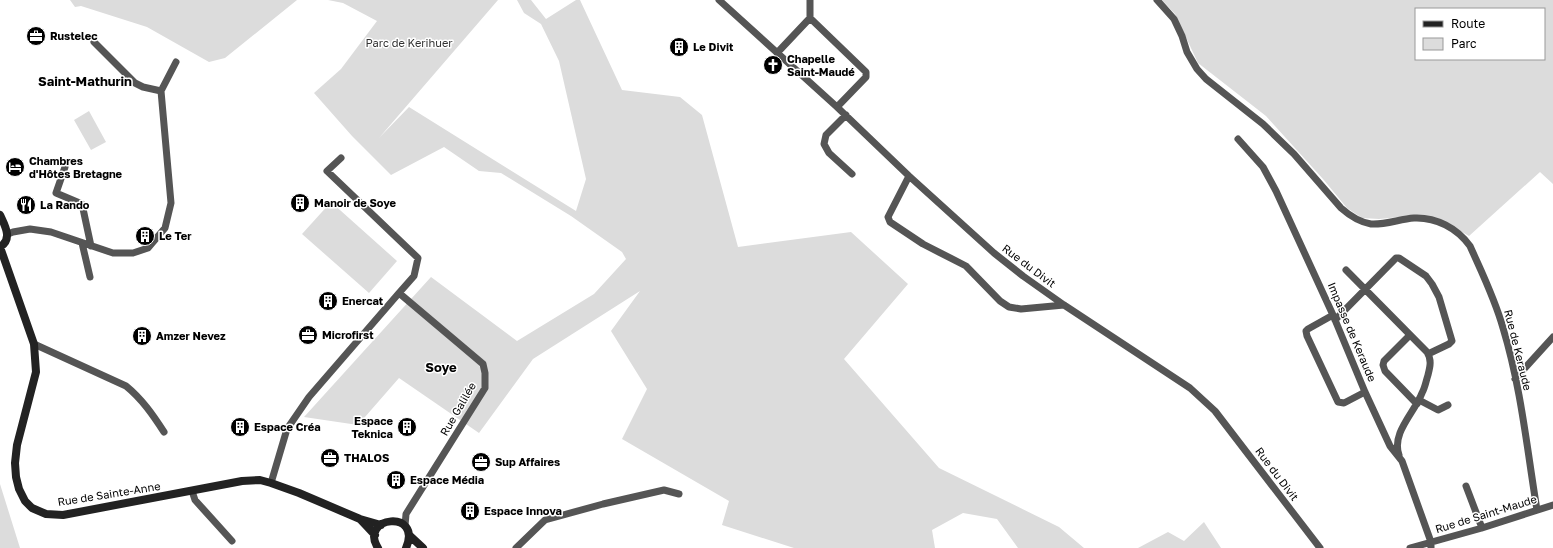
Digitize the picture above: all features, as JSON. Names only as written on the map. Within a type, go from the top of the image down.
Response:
[{"type":"street","name":"Rue du Divit","points":[[719,0],[846,115],[909,176],[994,253],[1064,305],[1190,388],[1204,400],[1215,411],[1320,548]]},
{"type":"street","points":[[777,53],[810,18],[810,0]]},
{"type":"street","name":"Rue de Keraude","points":[[1158,0],[1174,19],[1182,36],[1187,52],[1197,69],[1206,79],[1263,124],[1294,154],[1348,214],[1362,222],[1377,224],[1414,218],[1430,220],[1441,223],[1453,229],[1470,246],[1492,295],[1503,327],[1515,379],[1537,510]]},
{"type":"street","points":[[810,18],[866,72],[864,79],[837,107]]},
{"type":"street","points":[[94,42],[135,83],[143,88],[161,91]]},
{"type":"street","points":[[8,234],[30,229],[51,232],[113,253],[133,253],[148,248],[165,228],[170,203],[161,91],[176,62]]},
{"type":"street","points":[[846,115],[826,135],[824,144],[829,152],[852,174]]},
{"type":"street","name":"Impasse de Keraude","points":[[1238,139],[1263,167],[1276,191],[1390,446],[1402,460],[1431,545]]},
{"type":"street","points":[[271,483],[287,430],[308,397],[414,276],[418,258],[327,171],[341,158]]},
{"type":"street","points":[[66,166],[56,193],[82,204],[91,246]]},
{"type":"street","points":[[909,176],[888,216],[890,222],[923,244],[966,266],[1000,301],[1009,307],[1021,310],[1064,305]]},
{"type":"street","points":[[0,215],[8,234],[6,242],[0,247]]},
{"type":"street","points":[[82,243],[90,277]]},
{"type":"street","name":"Rue de Sainte-Anne","points":[[0,247],[34,344],[36,372],[17,445],[15,463],[19,490],[25,501],[32,508],[46,514],[63,515],[242,481],[260,480],[300,493],[360,519],[381,525]]},
{"type":"street","points":[[1365,392],[1344,403],[1338,402],[1306,332],[1308,328],[1334,318],[1396,258],[1406,262],[1430,280],[1440,297],[1452,339],[1449,344],[1428,354]]},
{"type":"street","points":[[1346,270],[1428,354],[1430,365],[1422,393],[1398,440],[1397,450],[1402,460]]},
{"type":"street","name":"Rue Galilée","points":[[395,521],[406,514],[485,388],[486,374],[483,364],[400,293]]},
{"type":"street","points":[[1410,334],[1384,361],[1382,366],[1385,371],[1418,402],[1438,410],[1448,406]]},
{"type":"street","points":[[1515,379],[1553,337]]},
{"type":"street","points":[[34,344],[126,386],[136,394],[164,432]]},
{"type":"street","points":[[1466,486],[1482,528]]},
{"type":"street","points":[[516,548],[545,520],[603,504],[664,490],[679,494]]},
{"type":"street","points":[[192,491],[195,500],[232,542]]},
{"type":"street","name":"Rue de Saint-Maude","points":[[1431,545],[1553,505]]},
{"type":"street","name":"Rue Galilée","points":[[405,526],[406,514]]},
{"type":"street","name":"Rue de Sainte-Anne","points":[[360,519],[374,535]]},
{"type":"street","points":[[378,548],[374,535],[381,525],[390,521],[395,521],[405,526],[409,535],[423,548]]},
{"type":"street","points":[[406,548],[409,535]]},
{"type":"street","points":[[1410,548],[1431,545]]},
{"type":"green space","points":[[70,0],[297,0],[225,58],[209,62],[147,27],[81,6],[75,7]]},
{"type":"green space","name":"Parc de Kerihuer","points":[[328,0],[498,0],[379,138],[409,107],[576,211],[586,179],[559,61],[541,24],[524,13],[517,0],[531,0],[546,19],[576,0],[580,0],[622,90],[680,97],[702,115],[738,247],[851,232],[908,284],[844,359],[939,468],[1059,527],[1084,548],[1018,548],[997,519],[963,513],[932,530],[935,548],[794,548],[722,525],[729,501],[622,439],[647,389],[611,331],[640,291],[533,359],[479,433],[399,378],[358,425],[304,417],[431,277],[517,341],[594,294],[626,259],[622,252],[571,216],[501,173],[479,171],[444,147],[391,175],[352,136],[314,93],[341,69],[377,21],[343,3]]},
{"type":"green space","points":[[1162,0],[1553,0],[1553,184],[1540,172],[1469,236],[1443,221],[1420,215],[1379,219],[1362,218],[1347,208],[1266,116],[1198,63],[1175,14]]},
{"type":"green space","points":[[89,111],[106,142],[91,150],[74,120]]},
{"type":"green space","points":[[331,202],[397,261],[369,293],[302,234]]},
{"type":"green space","points":[[0,484],[20,548],[0,548]]},
{"type":"green space","points":[[1204,522],[1221,548],[1138,548],[1168,532],[1184,541]]},
{"type":"place","name":"Rustelec","points":[[36,36]]},
{"type":"place","name":"Le Divit","points":[[679,47]]},
{"type":"place","name":"Chapelle Saint-Maudé","points":[[773,65]]},
{"type":"place","name":"Chambres d'Hôtes Bretagne","points":[[15,167]]},
{"type":"place","name":"Manoir de Soye","points":[[300,203]]},
{"type":"place","name":"La Rando","points":[[26,205]]},
{"type":"place","name":"Le Ter","points":[[145,236]]},
{"type":"place","name":"Enercat","points":[[328,301]]},
{"type":"place","name":"Microfirst","points":[[308,335]]},
{"type":"place","name":"Amzer Nevez","points":[[142,336]]},
{"type":"place","name":"Espace Créa","points":[[240,427]]},
{"type":"place","name":"Espace Teknica","points":[[407,427]]},
{"type":"place","name":"THALOS","points":[[330,458]]},
{"type":"place","name":"Sup Affaires","points":[[481,462]]},
{"type":"place","name":"Espace Média","points":[[396,480]]},
{"type":"place","name":"Espace Innova","points":[[470,511]]},
{"type":"district","name":"Saint-Mathurin","points":[[85,81]]},
{"type":"district","name":"Soye","points":[[441,367]]}]
